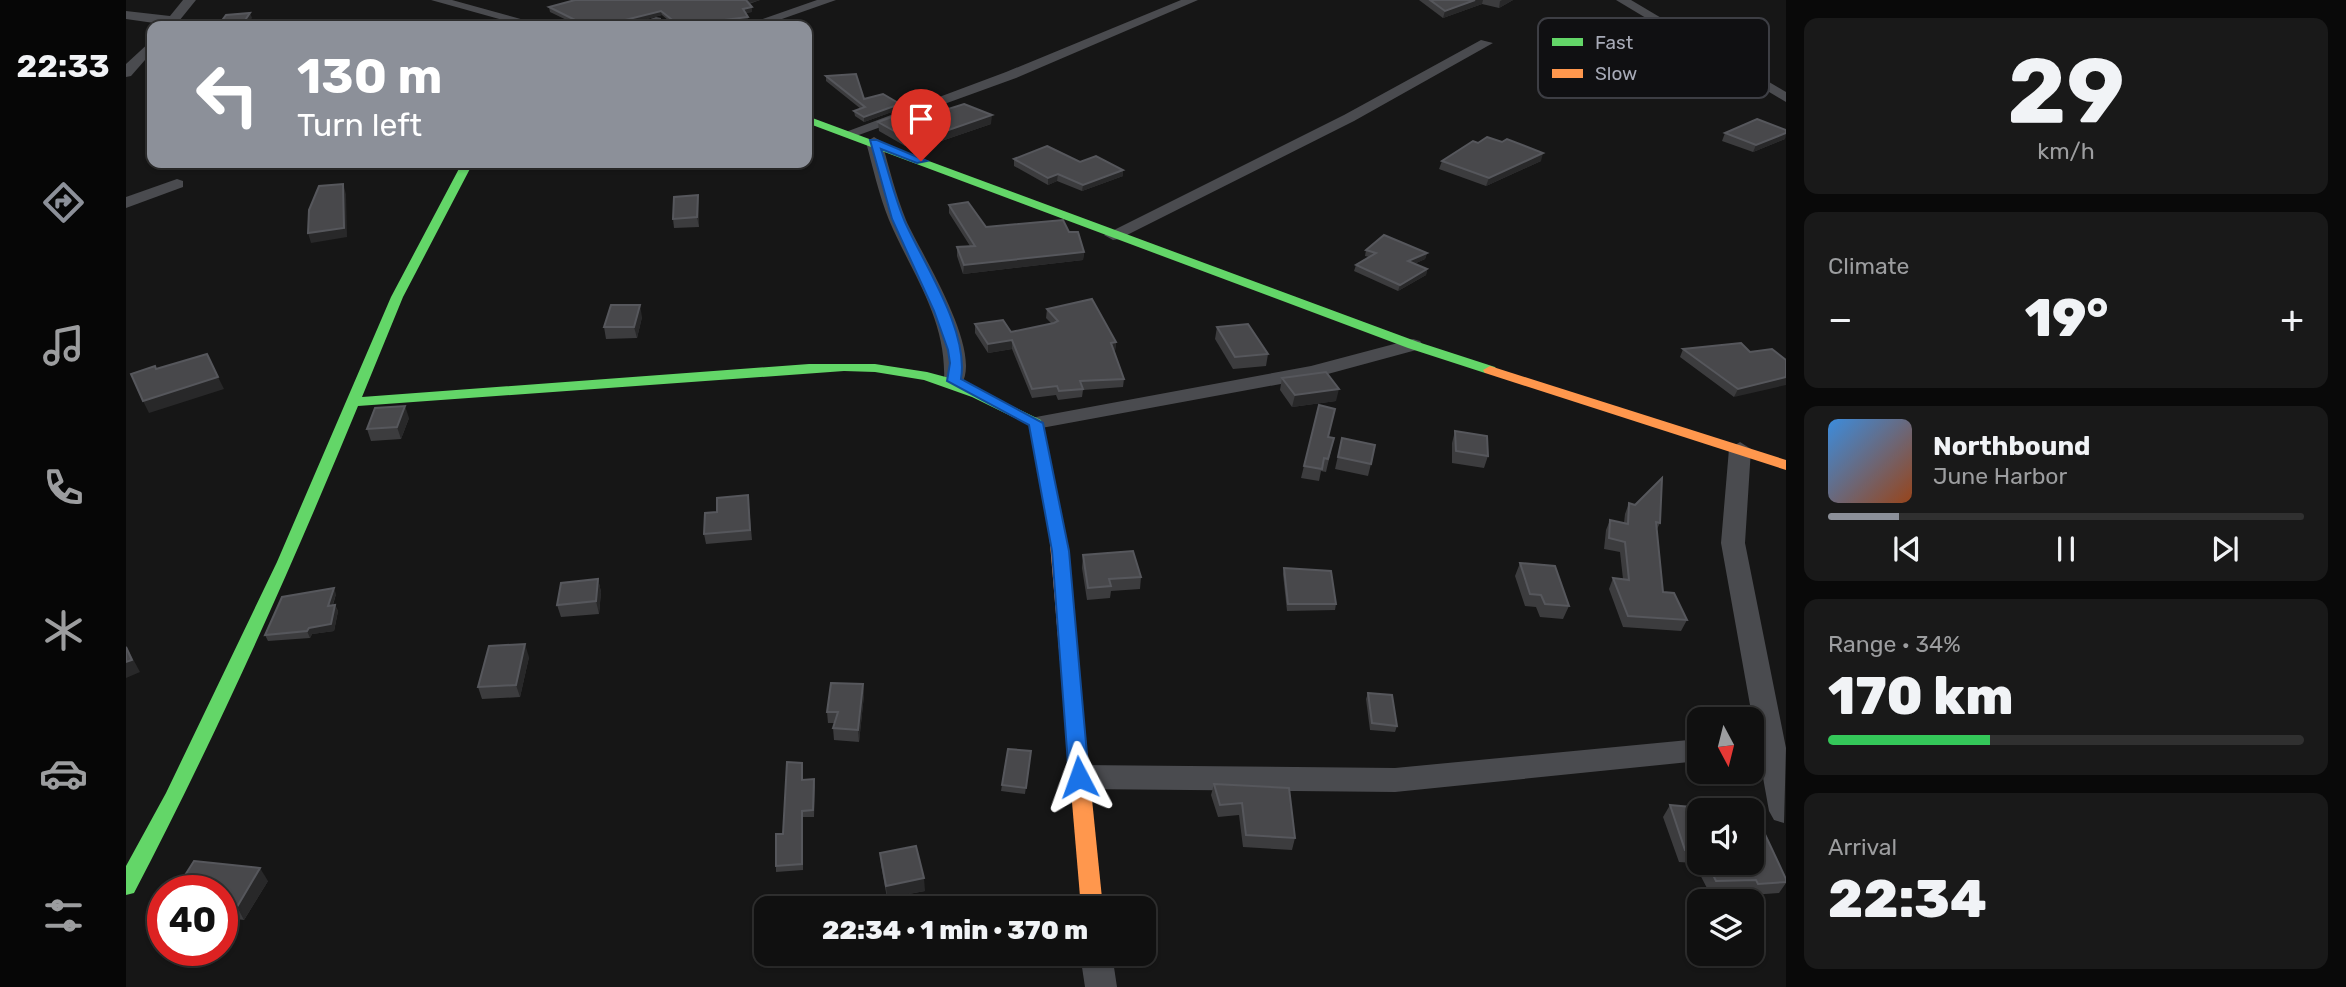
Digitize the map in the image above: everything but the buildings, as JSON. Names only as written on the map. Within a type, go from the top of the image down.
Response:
[{"type":"street","points":[[172,21],[190,0]]},
{"type":"street","points":[[765,21],[830,0]]},
{"type":"street","points":[[851,133],[998,80],[1192,0]]},
{"type":"street","points":[[1622,0],[1652,18]]},
{"type":"street","points":[[448,1],[517,21]]},
{"type":"street","points":[[126,15],[159,21]]},
{"type":"street","points":[[1113,235],[1349,118],[1486,43]]},
{"type":"street","points":[[126,73],[147,50]]},
{"type":"street","points":[[1769,88],[1786,98]]},
{"type":"street","points":[[812,121],[1413,345],[1786,465]]},
{"type":"street","points":[[873,142],[898,219],[941,311],[955,350],[957,363],[954,381]]},
{"type":"street","points":[[126,886],[174,797],[285,562],[397,297],[464,168]]},
{"type":"street","points":[[126,203],[177,184]]},
{"type":"street","points":[[352,402],[642,377],[808,368],[889,369],[923,373],[954,381],[1036,423],[1313,372],[1413,345]]},
{"type":"street","points":[[1036,423],[1061,551],[1091,896]]},
{"type":"street","points":[[1740,449],[1733,543],[1756,707]]},
{"type":"street","points":[[1079,777],[1395,780],[1687,751]]},
{"type":"street","points":[[1764,754],[1784,811]]},
{"type":"street","points":[[1098,966],[1101,987]]},
{"type":"traffic: fast","points":[[812,121],[1413,345],[1490,370]]},
{"type":"traffic: fast","points":[[126,886],[174,797],[285,562],[397,297],[464,168]]},
{"type":"traffic: fast","points":[[352,402],[809,368],[844,367],[902,371],[952,383],[1036,423],[1057,532]]},
{"type":"traffic: slow","points":[[1490,370],[1786,465]]},
{"type":"traffic: slow","points":[[1057,532],[1091,896]]},
{"type":"route","points":[[921,161],[873,142],[898,219],[941,311],[955,350],[957,363],[954,381],[1036,423],[1061,551],[1079,777]]}]
